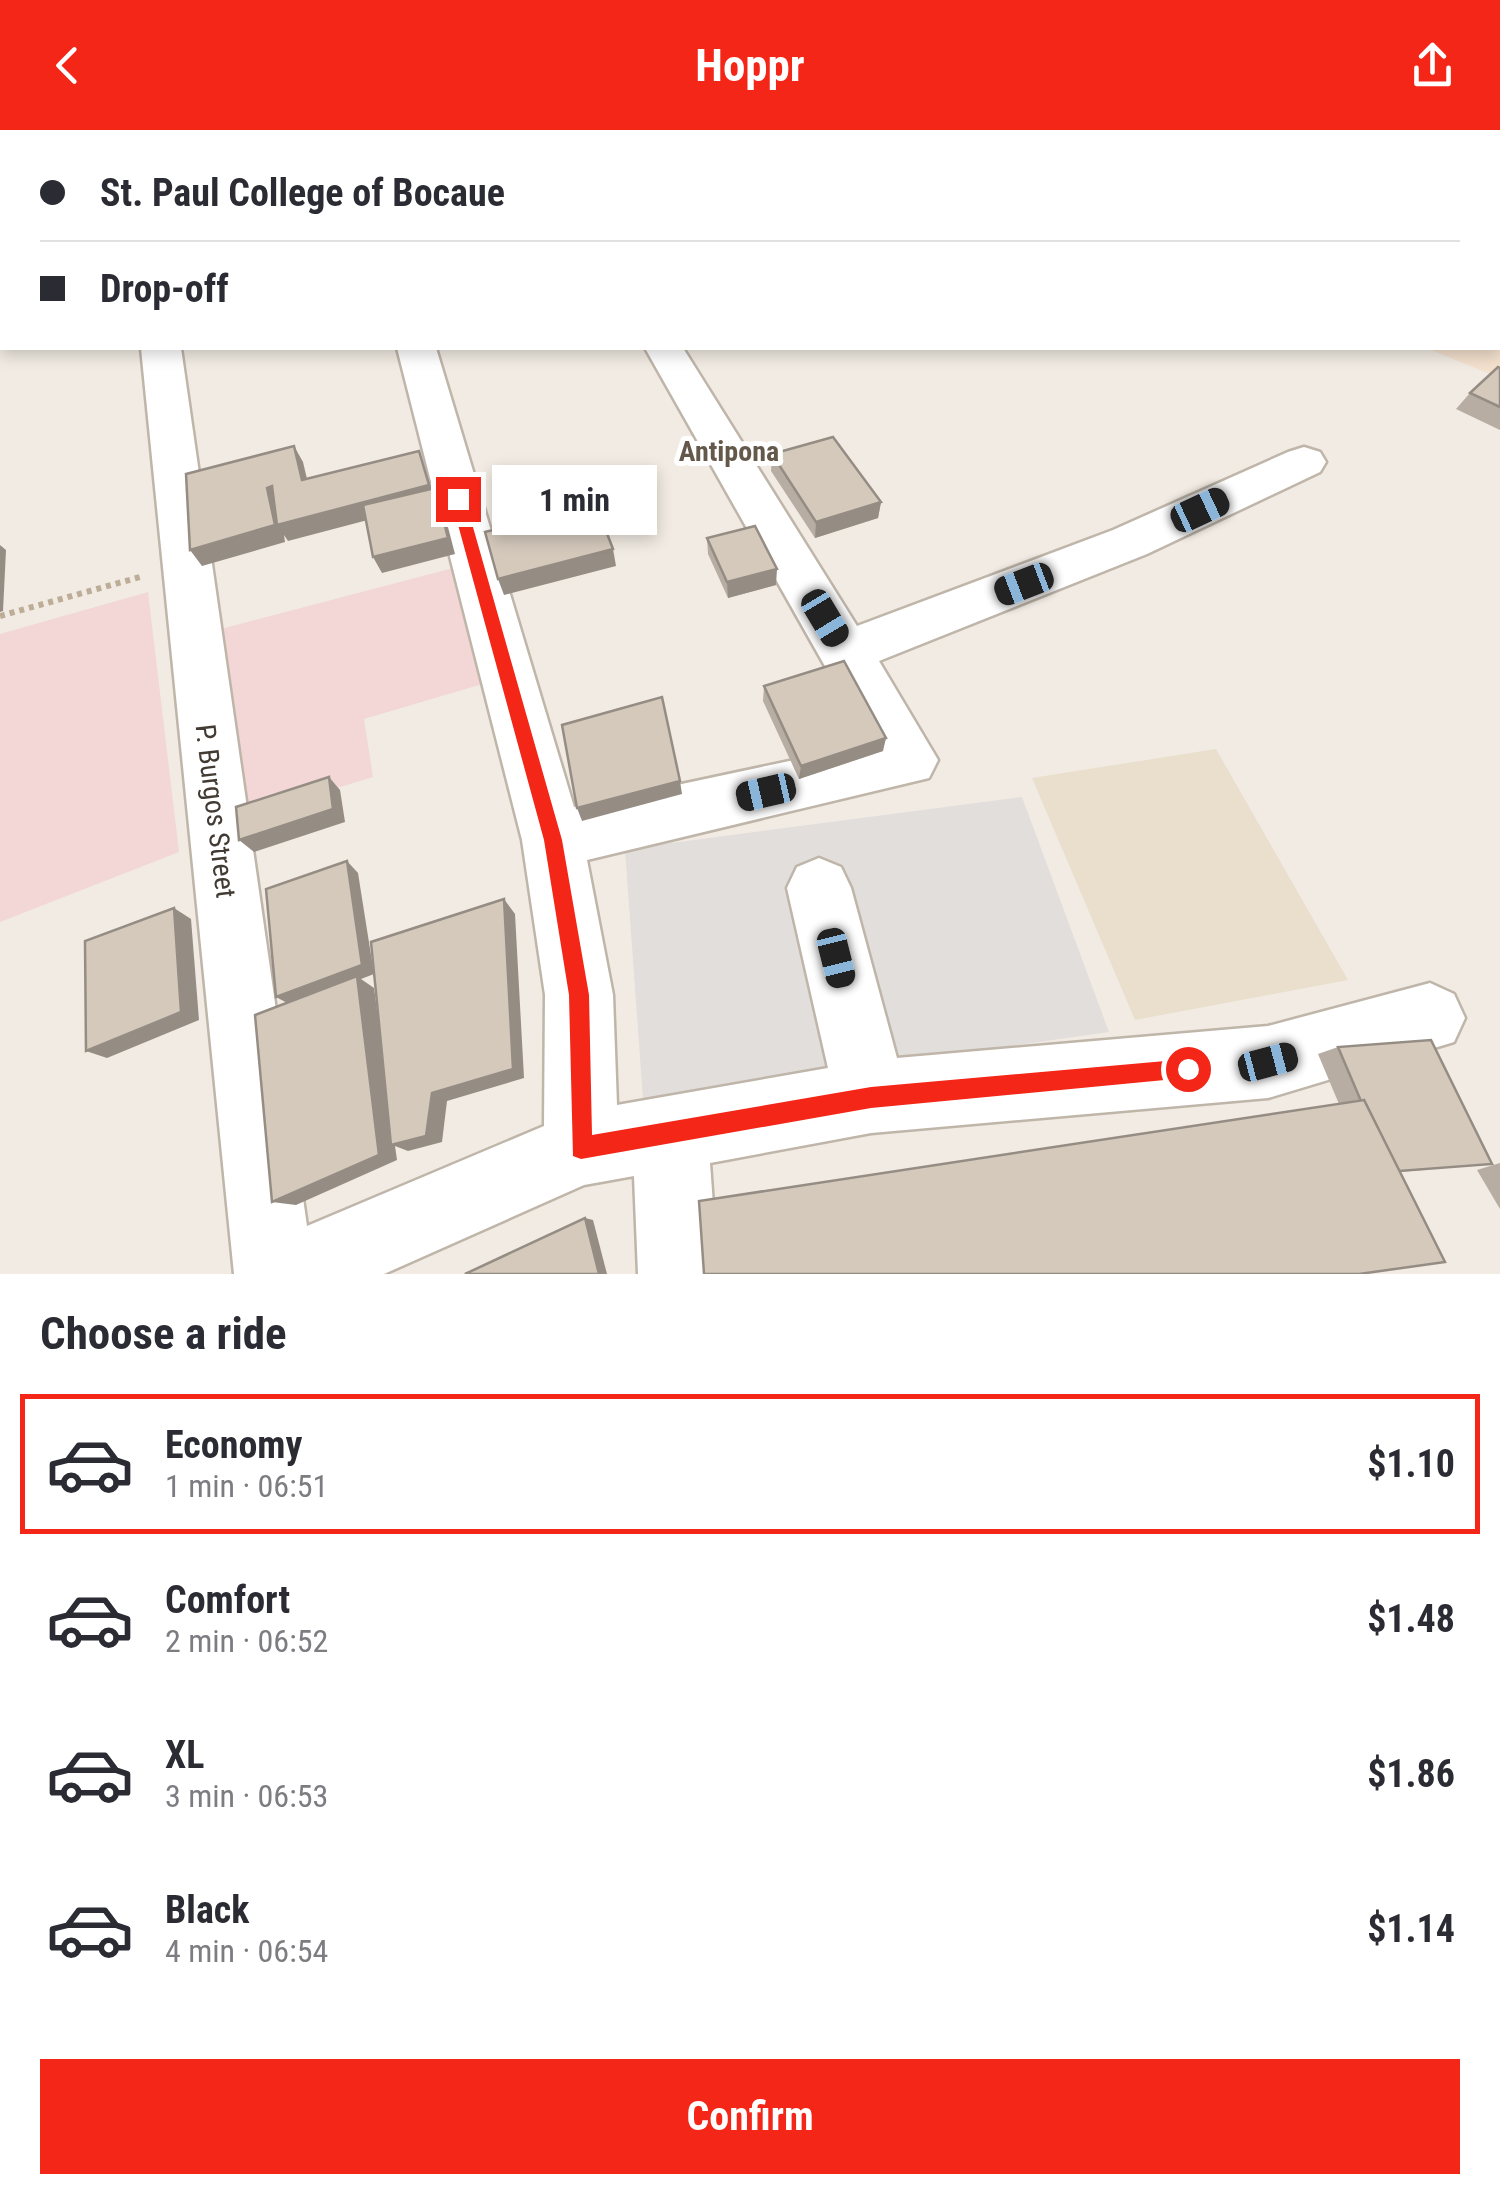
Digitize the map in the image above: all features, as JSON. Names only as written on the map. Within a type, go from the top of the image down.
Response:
[{"type":"street","name":"P. Burgos Street","points":[[162,350],[185,565],[274,1274]]},
{"type":"street","points":[[417,350],[553,840],[579,995],[581,1148]]},
{"type":"street","points":[[553,840],[909,760],[665,350]]},
{"type":"street","points":[[845,652],[1130,542],[1304,462]]},
{"type":"street","points":[[819,888],[871,1097]]},
{"type":"street","points":[[291,1274],[581,1148],[871,1097],[1268,1062],[1430,1018]]},
{"type":"street","points":[[670,1133],[678,1274]]},
{"type":"path","points":[[0,616],[185,565]]},
{"type":"shaded area","points":[[1431,350],[1500,350],[1500,378]]},
{"type":"shaded area","points":[[457,567],[486,683],[364,719],[373,777],[229,821],[221,629]]},
{"type":"shaded area","points":[[148,592],[179,852],[0,922],[0,634]]},
{"type":"shaded area","points":[[1216,749],[1348,980],[1135,1020],[1032,778]]},
{"type":"shaded area","points":[[1022,797],[1109,1032],[643,1099],[625,849]]},
{"type":"building","points":[[1500,368],[1500,407],[1470,393]]},
{"type":"building","points":[[833,437],[881,502],[816,522],[772,454]]},
{"type":"building","points":[[294,446],[302,480],[419,451],[429,485],[277,525],[272,486],[267,488],[275,525],[190,550],[186,474]]},
{"type":"building","points":[[435,488],[448,538],[373,557],[363,505]]},
{"type":"building","points":[[596,505],[613,549],[498,579],[485,532]]},
{"type":"building","points":[[755,526],[777,569],[727,582],[707,538]]},
{"type":"building","points":[[844,661],[886,738],[801,766],[764,686]]},
{"type":"building","points":[[662,697],[680,781],[577,808],[562,725]]},
{"type":"building","points":[[329,777],[333,809],[239,840],[236,807]]},
{"type":"building","points":[[347,861],[362,965],[276,997],[266,889]]},
{"type":"building","points":[[504,899],[513,1069],[432,1093],[426,1136],[391,1145],[371,942]]},
{"type":"building","points":[[174,908],[181,1012],[86,1051],[85,941]]},
{"type":"building","points":[[357,976],[379,1155],[272,1202],[255,1015]]},
{"type":"building","points":[[1431,1040],[1492,1164],[1399,1171],[1364,1100],[1361,1101],[1338,1047]]},
{"type":"building","points":[[1364,1100],[1445,1262],[1359,1274],[704,1274],[699,1201]]},
{"type":"building","points":[[585,1218],[599,1274],[465,1274]]},
{"type":"district","name":"Antipona","points":[[729,451]]},
{"type":"route","points":[[458,499],[553,840],[579,995],[581,1148],[871,1097],[1188,1069]]}]
